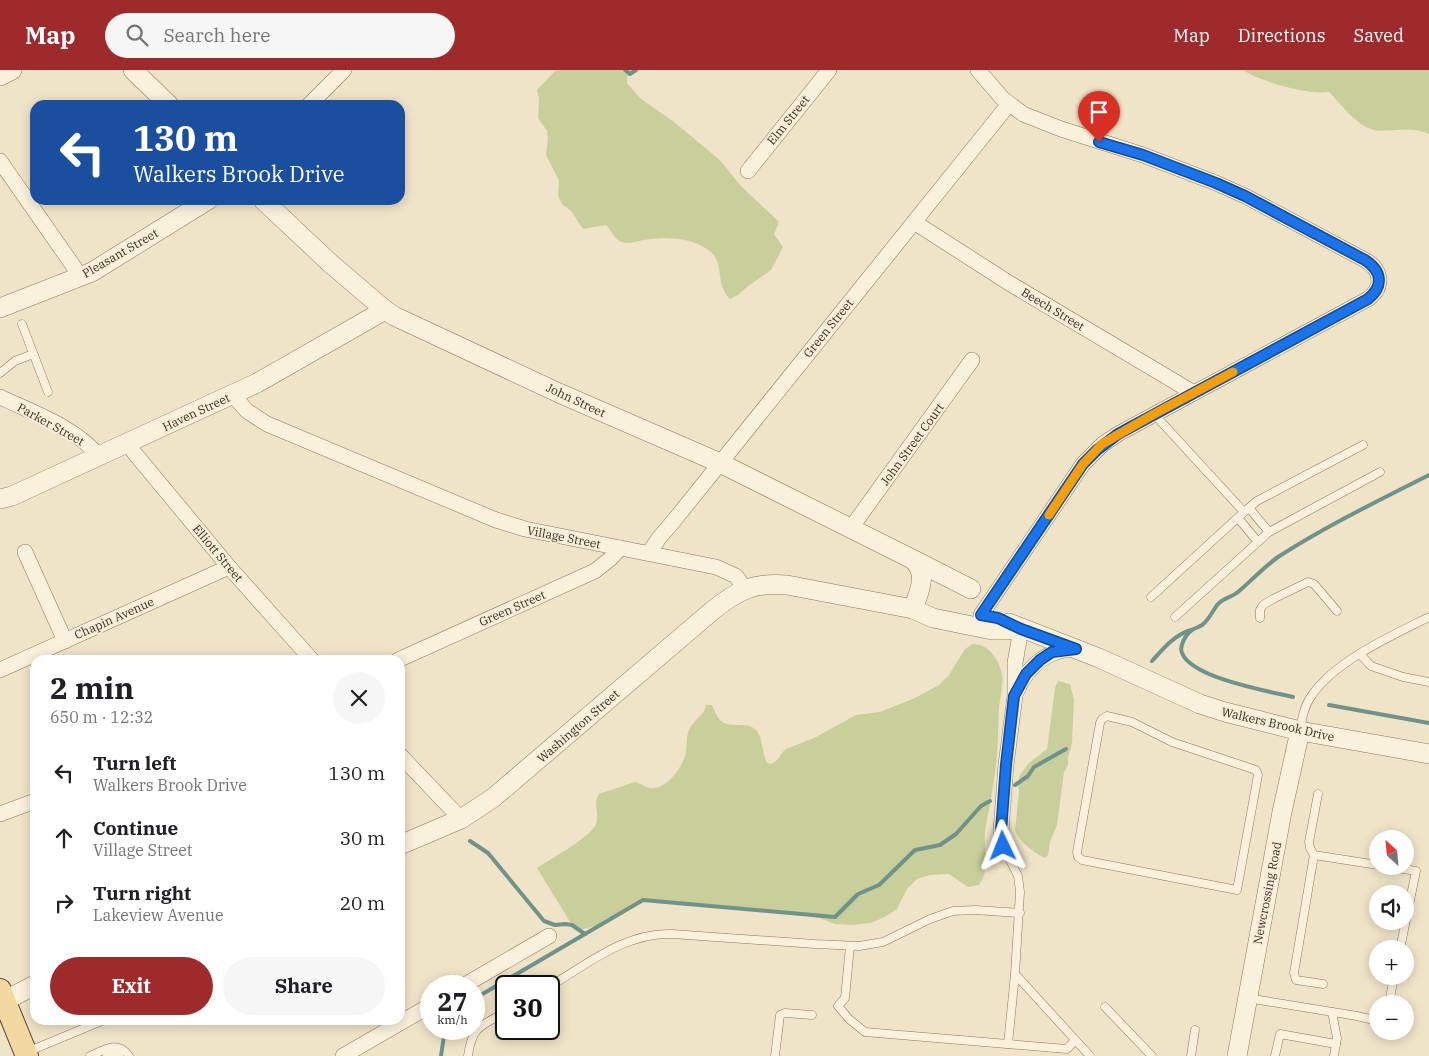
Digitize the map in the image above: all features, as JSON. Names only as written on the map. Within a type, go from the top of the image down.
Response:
[{"type":"main road","points":[[2,998],[26,1054]]},
{"type":"street","points":[[0,76],[12,70]]},
{"type":"street","points":[[132,70],[164,100]]},
{"type":"street","points":[[314,100],[344,70]]},
{"type":"street","name":"Elm Street","points":[[748,171],[829,70]]},
{"type":"street","points":[[978,70],[994,90],[1023,114],[1061,129],[1187,171],[1245,196],[1365,260],[1374,267],[1380,281],[1376,292],[1368,299],[1110,439],[1090,456],[981,615]]},
{"type":"street","name":"Green Street","points":[[649,553],[659,538],[1009,104]]},
{"type":"street","points":[[0,161],[30,204]]},
{"type":"street","points":[[31,205],[81,277]]},
{"type":"street","name":"Pleasant Street","points":[[0,308],[81,277],[200,205]]},
{"type":"street","name":"John Street","points":[[269,205],[330,263],[385,310],[404,322],[559,393],[720,463],[971,589]]},
{"type":"street","name":"Beech Street","points":[[914,222],[1009,284],[1194,393]]},
{"type":"street","name":"Haven Street","points":[[0,499],[12,496],[233,395],[283,370],[385,310]]},
{"type":"street","name":"John Street Court","points":[[851,528],[972,360]]},
{"type":"street","name":"Village Street","points":[[233,395],[247,410],[267,424],[496,520],[525,529],[649,553],[724,570],[736,576],[745,589]]},
{"type":"street","name":"Parker Street","points":[[0,397],[82,439],[99,457]]},
{"type":"street","name":"Elliott Street","points":[[127,444],[229,567],[308,655]]},
{"type":"street","name":"Green Street","points":[[405,657],[595,571],[620,548]]},
{"type":"street","points":[[25,552],[65,641]]},
{"type":"street","points":[[913,609],[922,578],[920,568],[914,560]]},
{"type":"street","name":"Chapin Avenue","points":[[34,655],[229,567]]},
{"type":"street","points":[[745,589],[766,584],[787,585],[913,609],[933,618],[992,630],[1021,629]]},
{"type":"street","name":"Washington Street","points":[[405,843],[461,819],[505,789],[712,611],[733,595],[745,589]]},
{"type":"street","points":[[913,609],[935,607],[998,618],[1021,629]]},
{"type":"street","points":[[1003,846],[1001,831],[1006,765],[1014,696],[1015,663],[1021,629]]},
{"type":"street","name":"Walkers Brook Drive","points":[[1021,629],[1076,649],[1200,704],[1249,719],[1300,731],[1429,754]]},
{"type":"street","points":[[1014,696],[1026,674],[1040,660],[1052,652],[1076,649]]},
{"type":"street","name":"Chapin Avenue","points":[[0,670],[30,657]]},
{"type":"street","name":"Newcrossing Road","points":[[1237,1056],[1282,812],[1300,731]]},
{"type":"street","points":[[405,760],[461,819]]},
{"type":"street","points":[[0,814],[30,803]]},
{"type":"street","points":[[482,975],[549,936]]},
{"type":"street","points":[[2,998],[30,988]]},
{"type":"street","points":[[405,1020],[420,1011]]},
{"type":"street","points":[[343,1056],[396,1025]]},
{"type":"lane","points":[[22,324],[48,392]]},
{"type":"lane","points":[[0,373],[16,361],[33,354]]},
{"type":"lane","points":[[1154,414],[1269,532]]},
{"type":"lane","points":[[1151,597],[1257,501],[1363,445]]},
{"type":"lane","points":[[1175,616],[1269,532],[1380,472]]},
{"type":"lane","points":[[1238,518],[1258,542]]},
{"type":"lane","points":[[1260,618],[1260,610],[1265,604],[1308,582],[1314,584],[1337,611]]},
{"type":"lane","points":[[1300,731],[1305,709],[1311,696],[1318,687],[1346,662],[1429,617]]},
{"type":"lane","points":[[1360,654],[1370,666],[1403,677],[1429,682]]},
{"type":"lane","points":[[1108,716],[1132,722],[1172,742],[1256,770],[1258,775],[1238,890],[1082,860],[1078,857],[1077,852],[1101,721],[1108,716]]},
{"type":"lane","points":[[1318,794],[1309,842],[1314,854],[1294,973],[1296,980],[1323,984]]},
{"type":"lane","points":[[1003,846],[1018,876],[1020,885],[1020,913],[1008,1044]]},
{"type":"lane","points":[[1314,854],[1369,863]]},
{"type":"lane","points":[[1402,940],[1416,871],[1414,871]]},
{"type":"lane","points":[[560,980],[624,942],[651,935],[672,934],[850,946],[868,945],[883,942],[930,919],[953,912],[975,910],[1020,913]]},
{"type":"lane","points":[[850,946],[845,998],[838,1006],[845,1016],[860,1029],[875,1033],[1008,1044],[1066,1052],[1075,1040]]},
{"type":"lane","points":[[1015,974],[1090,1056]]},
{"type":"lane","points":[[1247,998],[1369,1019]]},
{"type":"lane","points":[[1105,1006],[1152,1056]]},
{"type":"lane","points":[[1332,1012],[1336,1028],[1334,1056]]},
{"type":"lane","points":[[775,1056],[780,1015],[785,1013],[812,1015]]},
{"type":"lane","points":[[468,1056],[470,1039],[474,1033],[495,1019]]},
{"type":"lane","points":[[26,1054],[93,1025]]},
{"type":"lane","points":[[1191,1056],[1195,1030]]},
{"type":"lane","points":[[1275,1056],[1280,1034],[1336,1044]]},
{"type":"lane","points":[[90,1056],[116,1047],[123,1049],[129,1056]]},
{"type":"lane","points":[[107,1056],[112,1054],[119,1056]]},
{"type":"green space","points":[[556,70],[634,70],[627,77],[627,83],[640,98],[674,122],[720,160],[740,185],[779,222],[774,234],[783,247],[771,270],[730,299],[722,286],[717,260],[713,254],[700,245],[685,240],[668,238],[625,243],[619,241],[606,225],[583,229],[571,211],[562,204],[558,196],[559,181],[546,155],[547,131],[538,118],[539,99],[537,90]]},
{"type":"green space","points":[[1243,70],[1429,70],[1429,134],[1412,130],[1373,130],[1356,120],[1329,92],[1309,92],[1285,87],[1251,75]]},
{"type":"green space","points":[[973,644],[983,647],[992,653],[1001,668],[1002,678],[998,744],[985,833],[986,866],[983,879],[979,885],[968,887],[949,874],[930,875],[917,879],[907,889],[897,909],[871,923],[835,924],[819,918],[796,914],[644,900],[611,920],[593,927],[575,930],[537,868],[578,842],[593,829],[597,820],[596,801],[599,794],[635,782],[650,788],[656,788],[668,782],[678,771],[684,758],[689,730],[706,705],[712,705],[718,717],[727,724],[752,727],[756,730],[760,737],[767,763],[771,764],[786,749],[816,737],[856,715],[880,712],[915,698],[939,685],[949,675],[965,649]]},
{"type":"green space","points":[[1058,681],[1070,684],[1074,700],[1072,744],[1068,765],[1064,772],[1057,825],[1050,842],[1048,855],[1045,858],[1023,843],[1015,830],[1019,792],[1018,782],[1020,775],[1029,763],[1047,749],[1055,688]]},
{"type":"waterway","points":[[625,70],[630,74],[636,70]]},
{"type":"waterway","points":[[1293,697],[1249,687],[1200,670],[1189,662],[1182,653],[1181,647],[1185,637],[1193,629],[1202,625],[1220,602],[1238,592],[1278,557],[1333,524],[1429,475]]},
{"type":"waterway","points":[[1152,661],[1174,639],[1191,630]]},
{"type":"waterway","points":[[1329,705],[1429,723]]},
{"type":"waterway","points":[[1015,785],[1028,776],[1034,767],[1066,749]]},
{"type":"waterway","points":[[485,993],[643,900],[835,917],[858,894],[879,885],[915,850],[940,845],[956,834],[981,806],[990,801]]},
{"type":"waterway","points":[[470,841],[488,853],[544,921],[555,925],[572,925],[585,934]]},
{"type":"waterway","points":[[441,1056],[443,1040]]},
{"type":"slow traffic","points":[[1049,515],[1083,464],[1102,444],[1233,372]]},
{"type":"route","points":[[1003,846],[1001,831],[1014,696],[1026,674],[1040,660],[1052,652],[1076,649],[1021,629],[998,618],[981,615],[1083,464],[1102,444],[1368,299],[1376,292],[1380,281],[1377,270],[1370,263],[1245,196],[1187,171],[1099,142]]}]
